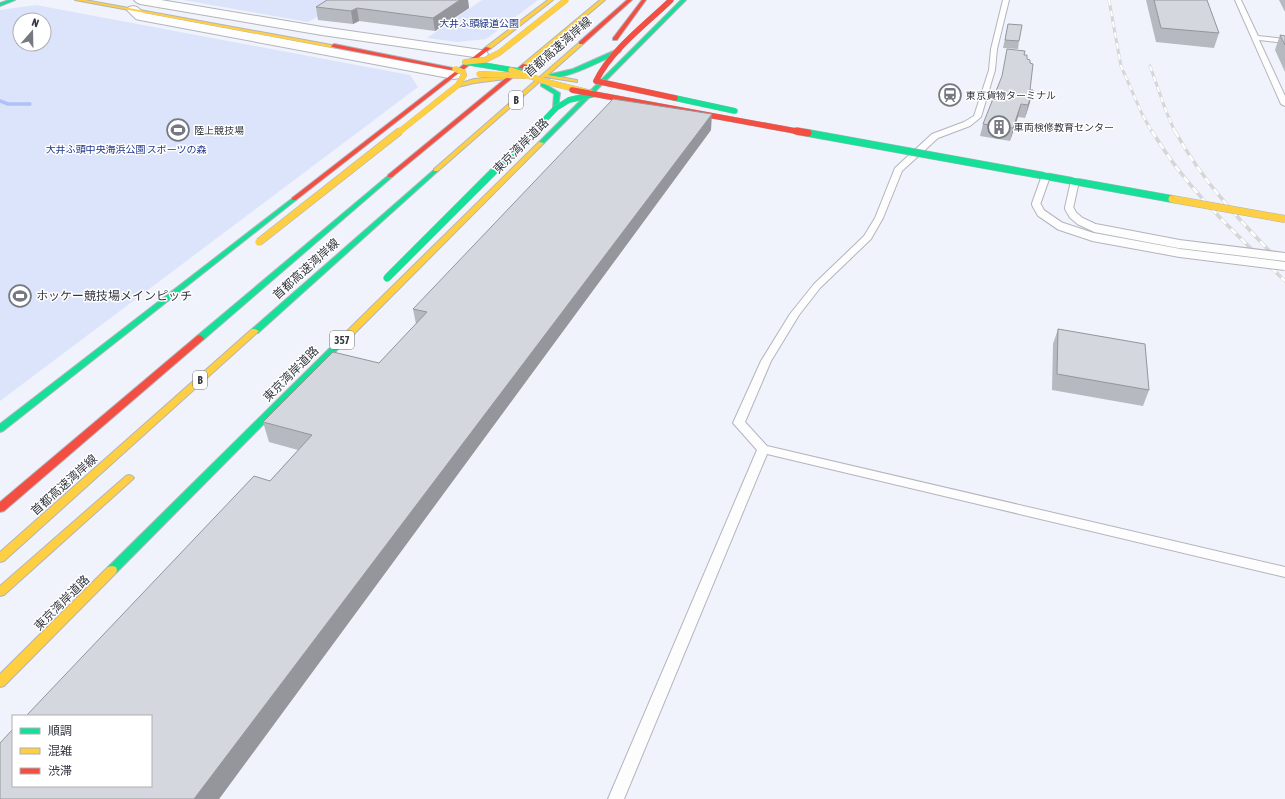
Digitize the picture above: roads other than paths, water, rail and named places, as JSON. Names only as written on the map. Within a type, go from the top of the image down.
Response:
[{"type":"main road","points":[[0,5],[13,0]]},
{"type":"main road","points":[[77,0],[137,5],[474,81],[526,77]]},
{"type":"main road","points":[[122,0],[465,62],[512,72],[594,94],[1285,219]]},
{"type":"main road","points":[[256,245],[481,54],[551,0]]},
{"type":"main road","points":[[465,62],[485,60],[499,53],[566,0]]},
{"type":"main road","name":"首都高速湾岸線","points":[[0,508],[371,192],[603,0]]},
{"type":"main road","name":"首都高速湾岸線","points":[[0,558],[401,201],[630,0]]},
{"type":"main road","points":[[615,39],[644,0]]},
{"type":"main road","points":[[671,0],[618,51],[614,58],[597,76],[596,80],[735,111]]},
{"type":"main road","name":"東京湾岸道路","points":[[0,682],[684,0]]},
{"type":"main road","points":[[499,53],[497,59],[499,63],[512,72],[526,77],[543,80],[578,71],[618,51]]},
{"type":"main road","points":[[0,429],[212,261],[456,76],[512,72]]},
{"type":"main road","points":[[479,74],[504,78],[575,81],[1033,164]]},
{"type":"main road","points":[[543,80],[557,93],[556,108]]},
{"type":"main road","points":[[385,281],[556,108],[569,100],[594,94]]},
{"type":"main road","points":[[377,175],[474,106]]},
{"type":"main road","points":[[91,358],[204,281]]},
{"type":"main road","points":[[259,423],[288,384],[311,359]]},
{"type":"main road","points":[[0,592],[129,478]]},
{"type":"main road","points":[[19,650],[55,627]]},
{"type":"street","points":[[456,76],[140,16],[137,5],[481,54]]},
{"type":"lane","points":[[1006,0],[995,45],[992,70],[977,117],[967,124],[935,136],[898,170],[882,210],[868,237],[805,300],[766,361],[738,423],[763,449],[1285,572]]},
{"type":"lane","points":[[1238,0],[1285,104]]},
{"type":"lane","points":[[1255,38],[1285,41]]},
{"type":"lane","points":[[1046,176],[1036,204],[1041,213],[1060,226],[1093,237],[1171,252],[1285,266]]},
{"type":"lane","points":[[1075,181],[1069,208],[1073,215],[1080,221],[1095,228],[1179,244],[1285,257]]},
{"type":"lane","points":[[616,799],[763,449]]},
{"type":"waterway","points":[[0,101],[8,104],[30,104]]},
{"type":"railway","points":[[1109,0],[1121,66],[1142,114],[1152,132]]},
{"type":"railway","points":[[1150,66],[1175,132]]},
{"type":"railway","points":[[1152,131],[1180,172],[1196,192],[1231,229],[1285,281]]},
{"type":"railway","points":[[1175,131],[1186,150],[1211,186],[1254,235],[1285,267]]},
{"type":"place","name":"東京貨物ターミナル","points":[[950,95]]},
{"type":"place","name":"車両検修教育センター","points":[[999,127]]},
{"type":"place","name":"陸上競技場","points":[[178,130]]},
{"type":"place","name":"ホッケー競技場メインピッチ","points":[[20,296]]},
{"type":"park label","name":"大井ふ頭緑道公園","points":[[479,23]]},
{"type":"park label","name":"大井ふ頭中央海浜公園 スポーツの森","points":[[126,149]]}]
